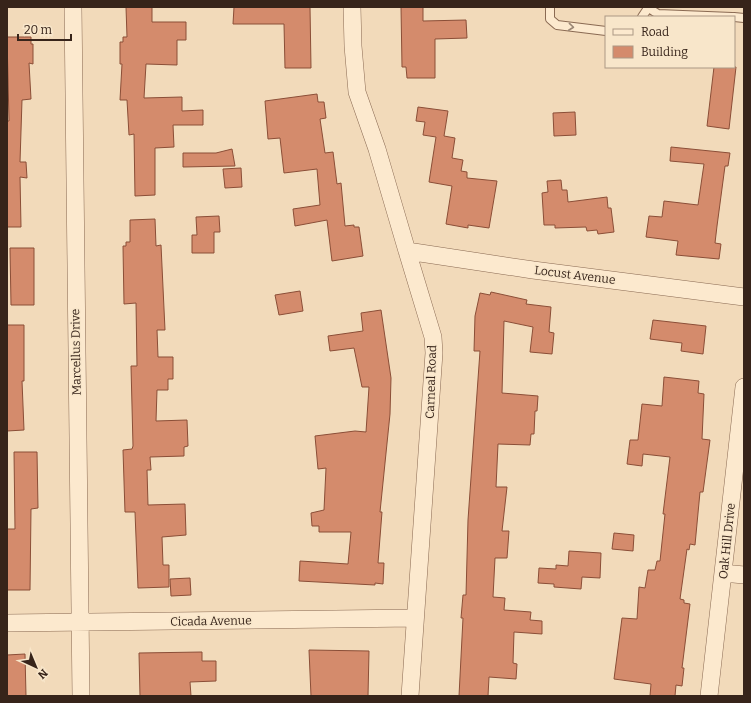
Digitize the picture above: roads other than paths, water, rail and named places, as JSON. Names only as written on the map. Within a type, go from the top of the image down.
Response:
[{"type":"street","name":"Marcellus Drive","points":[[73,7],[81,696]]},
{"type":"street","name":"Carneal Road","points":[[352,7],[352,46],[357,92],[377,149],[433,337],[434,353],[410,696]]},
{"type":"street","name":"Locust Avenue","points":[[407,251],[534,270],[744,297]]},
{"type":"street","name":"Oak Hill Drive","points":[[709,696],[744,387]]},
{"type":"street","points":[[723,573],[744,576]]},
{"type":"street","name":"Cicada Avenue","points":[[7,623],[415,618]]},
{"type":"lane","points":[[550,7],[550,19],[557,25],[605,31]]},
{"type":"lane","points":[[643,16],[648,7],[658,14],[708,16]]}]
